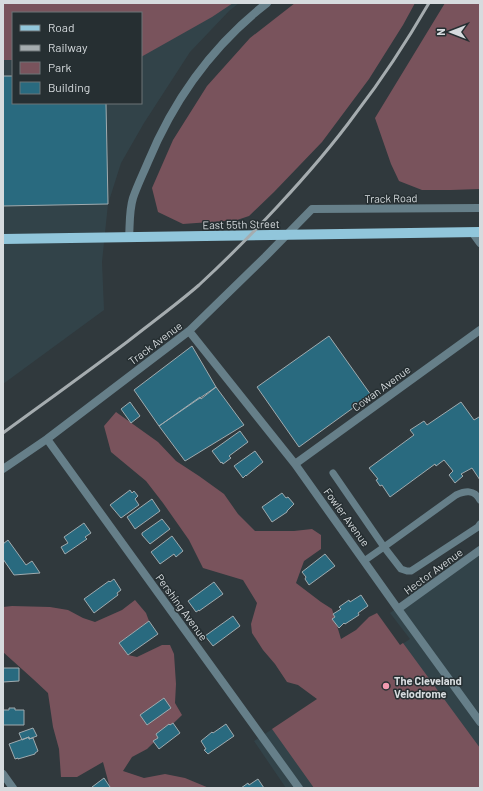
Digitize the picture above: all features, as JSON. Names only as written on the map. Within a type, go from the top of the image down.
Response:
[{"type":"main road","name":"East 55th Street","points":[[3,239],[476,232]]},
{"type":"street","points":[[129,238],[133,200],[156,141],[171,114],[195,76],[223,43],[267,3]]},
{"type":"street","name":"Track Road","points":[[305,217],[312,209],[480,208]]},
{"type":"street","name":"Track Avenue","points":[[3,469],[47,439],[189,330],[305,217]]},
{"type":"street","points":[[476,232],[480,243]]},
{"type":"street","name":"Fowler Avenue","points":[[189,330],[295,464],[480,722]]},
{"type":"street","name":"Cowan Avenue","points":[[295,464],[480,330]]},
{"type":"street","name":"Pershing Avenue","points":[[47,439],[298,788]]},
{"type":"street","name":"Hector Avenue","points":[[398,609],[480,550]]},
{"type":"street","points":[[3,774],[13,788]]},
{"type":"lane","points":[[333,473],[401,570],[412,571],[479,527]]},
{"type":"lane","points":[[364,561],[456,495],[464,491],[473,493],[480,500]]},
{"type":"shaded area","points":[[3,3],[239,3],[229,11],[190,52],[144,123],[121,163],[108,204],[102,262],[104,310],[3,384]]},
{"type":"shaded area","name":"The Cleveland Velodrome","points":[[480,549],[480,788],[286,788],[254,741],[410,639],[390,613]]},
{"type":"green space","points":[[3,3],[233,3],[212,17],[142,56],[142,12],[12,12],[12,60],[3,60]]},
{"type":"green space","points":[[295,3],[415,3],[369,79],[322,142],[249,216],[237,220],[183,224],[158,212],[152,188],[173,140],[207,86],[250,38]]},
{"type":"green space","points":[[445,3],[480,3],[480,189],[422,190],[399,181],[391,164],[375,118]]},
{"type":"green space","points":[[116,412],[158,442],[176,461],[224,494],[238,514],[255,531],[294,531],[312,529],[321,535],[321,549],[304,561],[296,583],[332,609],[341,639],[356,630],[369,617],[377,613],[400,645],[403,643],[480,748],[480,788],[314,788],[272,729],[317,699],[298,685],[287,682],[252,633],[251,624],[257,603],[243,580],[203,568],[189,540],[146,481],[111,452],[104,426]]},
{"type":"green space","points":[[135,600],[146,613],[149,621],[119,643],[128,655],[137,657],[162,645],[170,645],[174,654],[176,684],[175,703],[182,715],[147,749],[132,757],[123,771],[144,778],[165,774],[185,778],[209,788],[110,788],[103,762],[77,777],[61,777],[59,749],[53,727],[48,693],[3,652],[3,607],[50,607],[68,610],[83,618],[95,622],[122,610]]},
{"type":"building","points":[[3,76],[12,76],[12,104],[106,104],[108,204],[3,206]]},
{"type":"building","points":[[329,336],[371,395],[299,447],[257,387]]},
{"type":"building","points":[[192,346],[216,387],[159,426],[134,390]]},
{"type":"building","points":[[216,387],[244,425],[185,461],[159,426],[200,397],[201,399]]},
{"type":"building","points":[[130,402],[140,416],[131,423],[121,409]]},
{"type":"building","points":[[461,402],[474,420],[479,417],[480,418],[480,480],[472,468],[461,474],[463,476],[455,483],[449,475],[453,471],[444,460],[436,466],[435,464],[390,497],[382,485],[380,486],[376,480],[378,479],[369,468],[414,435],[410,430],[424,421],[427,425]]},
{"type":"building","points":[[240,431],[248,442],[229,456],[231,458],[223,464],[222,462],[221,463],[212,451]]},
{"type":"building","points":[[255,451],[263,462],[243,478],[234,466]]},
{"type":"building","points":[[130,490],[132,493],[134,491],[138,496],[135,499],[139,505],[121,518],[110,505]]},
{"type":"building","points":[[282,493],[294,504],[287,512],[272,522],[262,507]]},
{"type":"building","points":[[152,499],[160,511],[135,529],[127,517]]},
{"type":"building","points":[[162,519],[170,529],[150,544],[142,533]]},
{"type":"building","points":[[84,523],[91,533],[85,537],[87,539],[65,554],[61,547],[68,543],[64,537]]},
{"type":"building","points":[[172,536],[183,551],[176,557],[174,554],[160,564],[151,552]]},
{"type":"building","points":[[8,540],[26,565],[32,561],[40,573],[14,575],[3,559],[3,544]]},
{"type":"building","points":[[325,554],[335,566],[309,585],[302,572]]},
{"type":"building","points":[[114,579],[121,590],[117,593],[118,595],[94,613],[84,599]]},
{"type":"building","points":[[214,582],[223,594],[196,612],[188,601]]},
{"type":"building","points":[[361,595],[368,606],[358,613],[359,615],[345,624],[344,623],[339,628],[332,619],[335,617],[333,614],[341,609],[339,607],[349,600],[350,602]]},
{"type":"building","points":[[233,616],[240,626],[213,646],[205,636]]},
{"type":"building","points":[[149,621],[158,634],[128,655],[119,643]]},
{"type":"building","points":[[3,668],[19,668],[19,681],[3,682]]},
{"type":"building","points":[[164,698],[171,708],[147,725],[140,715]]},
{"type":"building","points":[[9,708],[24,710],[24,725],[3,725],[3,710],[9,710]]},
{"type":"building","points":[[173,723],[180,733],[159,749],[153,741],[158,738],[156,734],[169,724],[170,725]]},
{"type":"building","points":[[226,724],[234,736],[208,754],[204,750],[206,749],[201,741],[212,732],[213,733]]},
{"type":"building","points":[[33,728],[37,736],[22,740],[19,733]]},
{"type":"building","points":[[29,737],[29,739],[33,738],[38,751],[35,754],[15,759],[9,744]]},
{"type":"building","points":[[104,778],[110,787],[109,788],[92,788],[92,787]]},
{"type":"building","points":[[258,779],[264,788],[241,788],[248,783],[249,785]]},
{"type":"railway","points":[[3,433],[112,354],[172,307],[199,285],[239,247],[318,161],[366,100],[385,73],[429,3]]},
{"type":"place","name":"The Cleveland Velodrome","points":[[386,686]]}]
